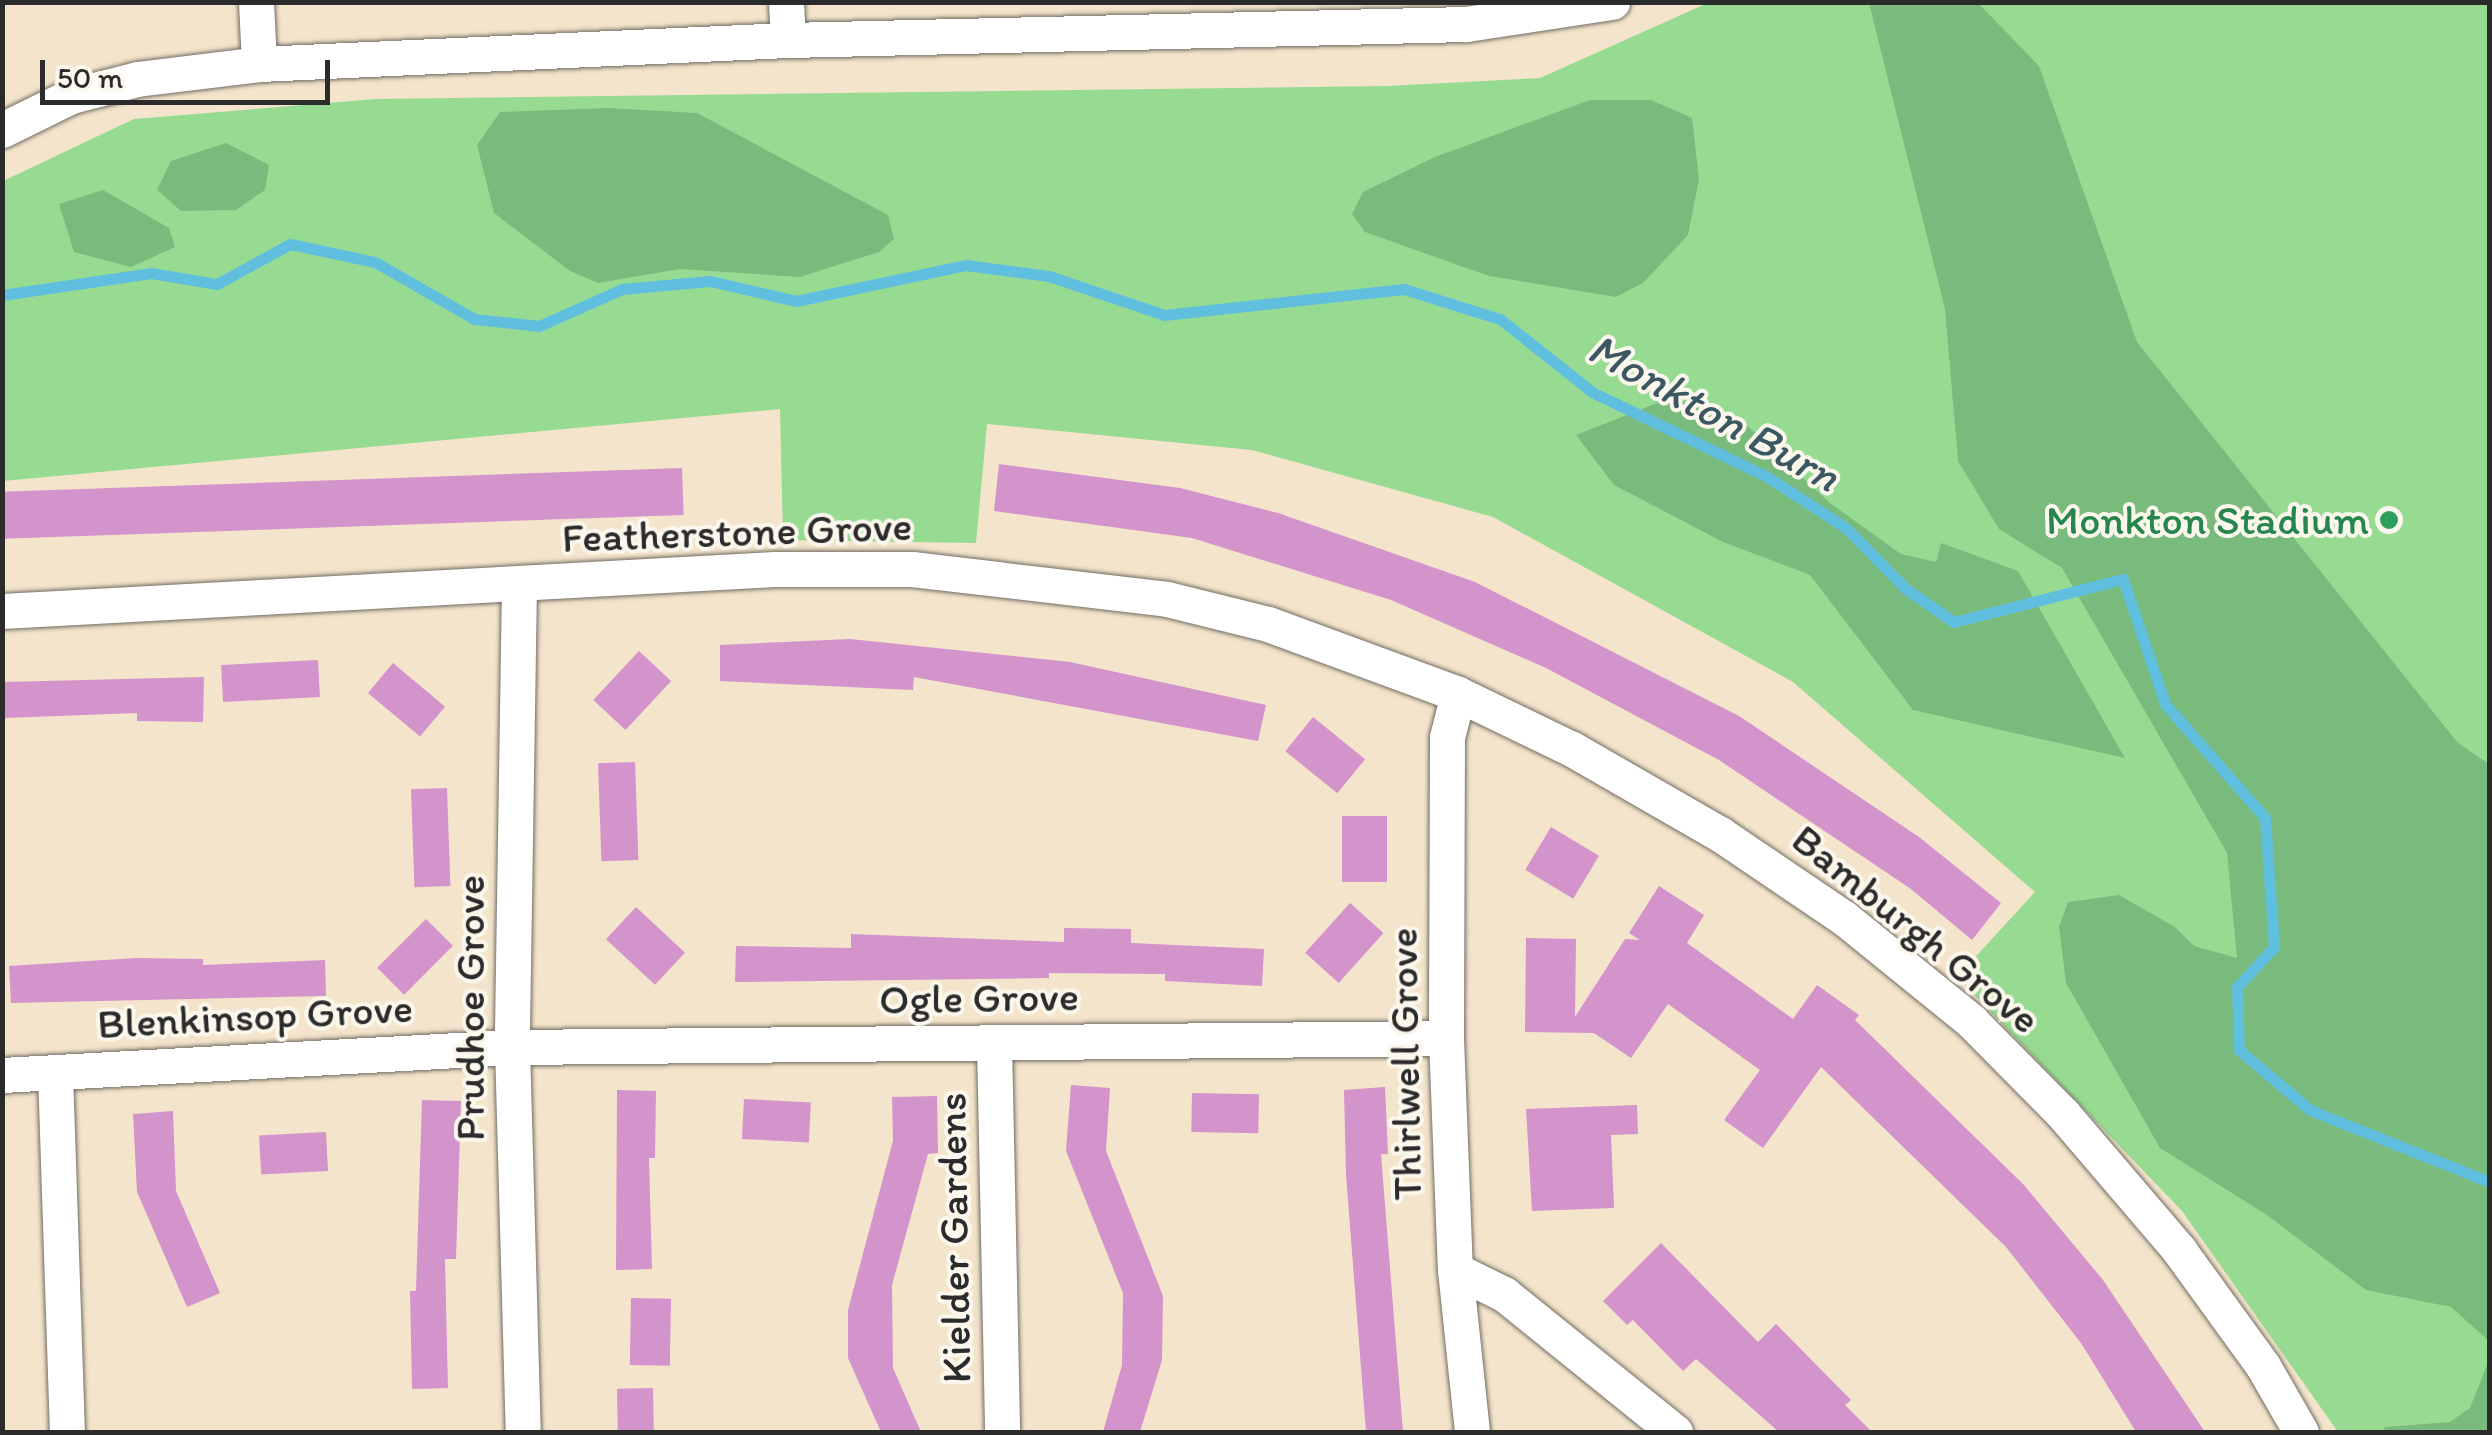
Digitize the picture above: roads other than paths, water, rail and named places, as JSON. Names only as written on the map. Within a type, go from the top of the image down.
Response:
[{"type":"street","points":[[256,2],[258,64]]},
{"type":"street","points":[[786,2],[788,40]]},
{"type":"street","points":[[2,130],[71,96],[138,80],[258,64],[1313,14],[1466,24],[1612,2]]},
{"type":"street","name":"Featherstone Grove","points":[[2,611],[775,569],[912,569],[1036,580],[1166,599],[1268,624],[1458,694]]},
{"type":"street","name":"Prudhoe Grove","points":[[519,584],[512,1046],[523,1432]]},
{"type":"street","name":"Thirlwell Grove","points":[[1458,694],[1447,737],[1446,1038],[1455,1270],[1472,1432]]},
{"type":"street","name":"Bamburgh Grove","points":[[1458,694],[1572,749],[1720,834],[1844,918],[1971,1021],[2063,1114],[2179,1250],[2262,1366],[2301,1432]]},
{"type":"street","name":"Ogle Grove","points":[[512,1046],[1446,1038]]},
{"type":"street","name":"Kielder Gardens","points":[[994,1043],[1002,1432]]},
{"type":"street","name":"Blenkinsop Grove","points":[[2,1075],[512,1046]]},
{"type":"street","points":[[55,1072],[67,1432]]},
{"type":"street","points":[[1455,1270],[1504,1294],[1674,1432]]},
{"type":"waterway","name":"Monkton Burn","points":[[2,295],[151,273],[217,284],[290,244],[375,262],[474,319],[539,326],[622,289],[710,281],[796,301],[965,265],[1049,276],[1164,315],[1404,289],[1500,319],[1592,392],[1766,476],[1846,528],[1906,589],[1954,622],[2123,579],[2165,704],[2265,818],[2274,947],[2237,987],[2239,1050],[2310,1110],[2490,1182]]},
{"type":"place","name":"Monkton Stadium","points":[[2389,520]]}]
